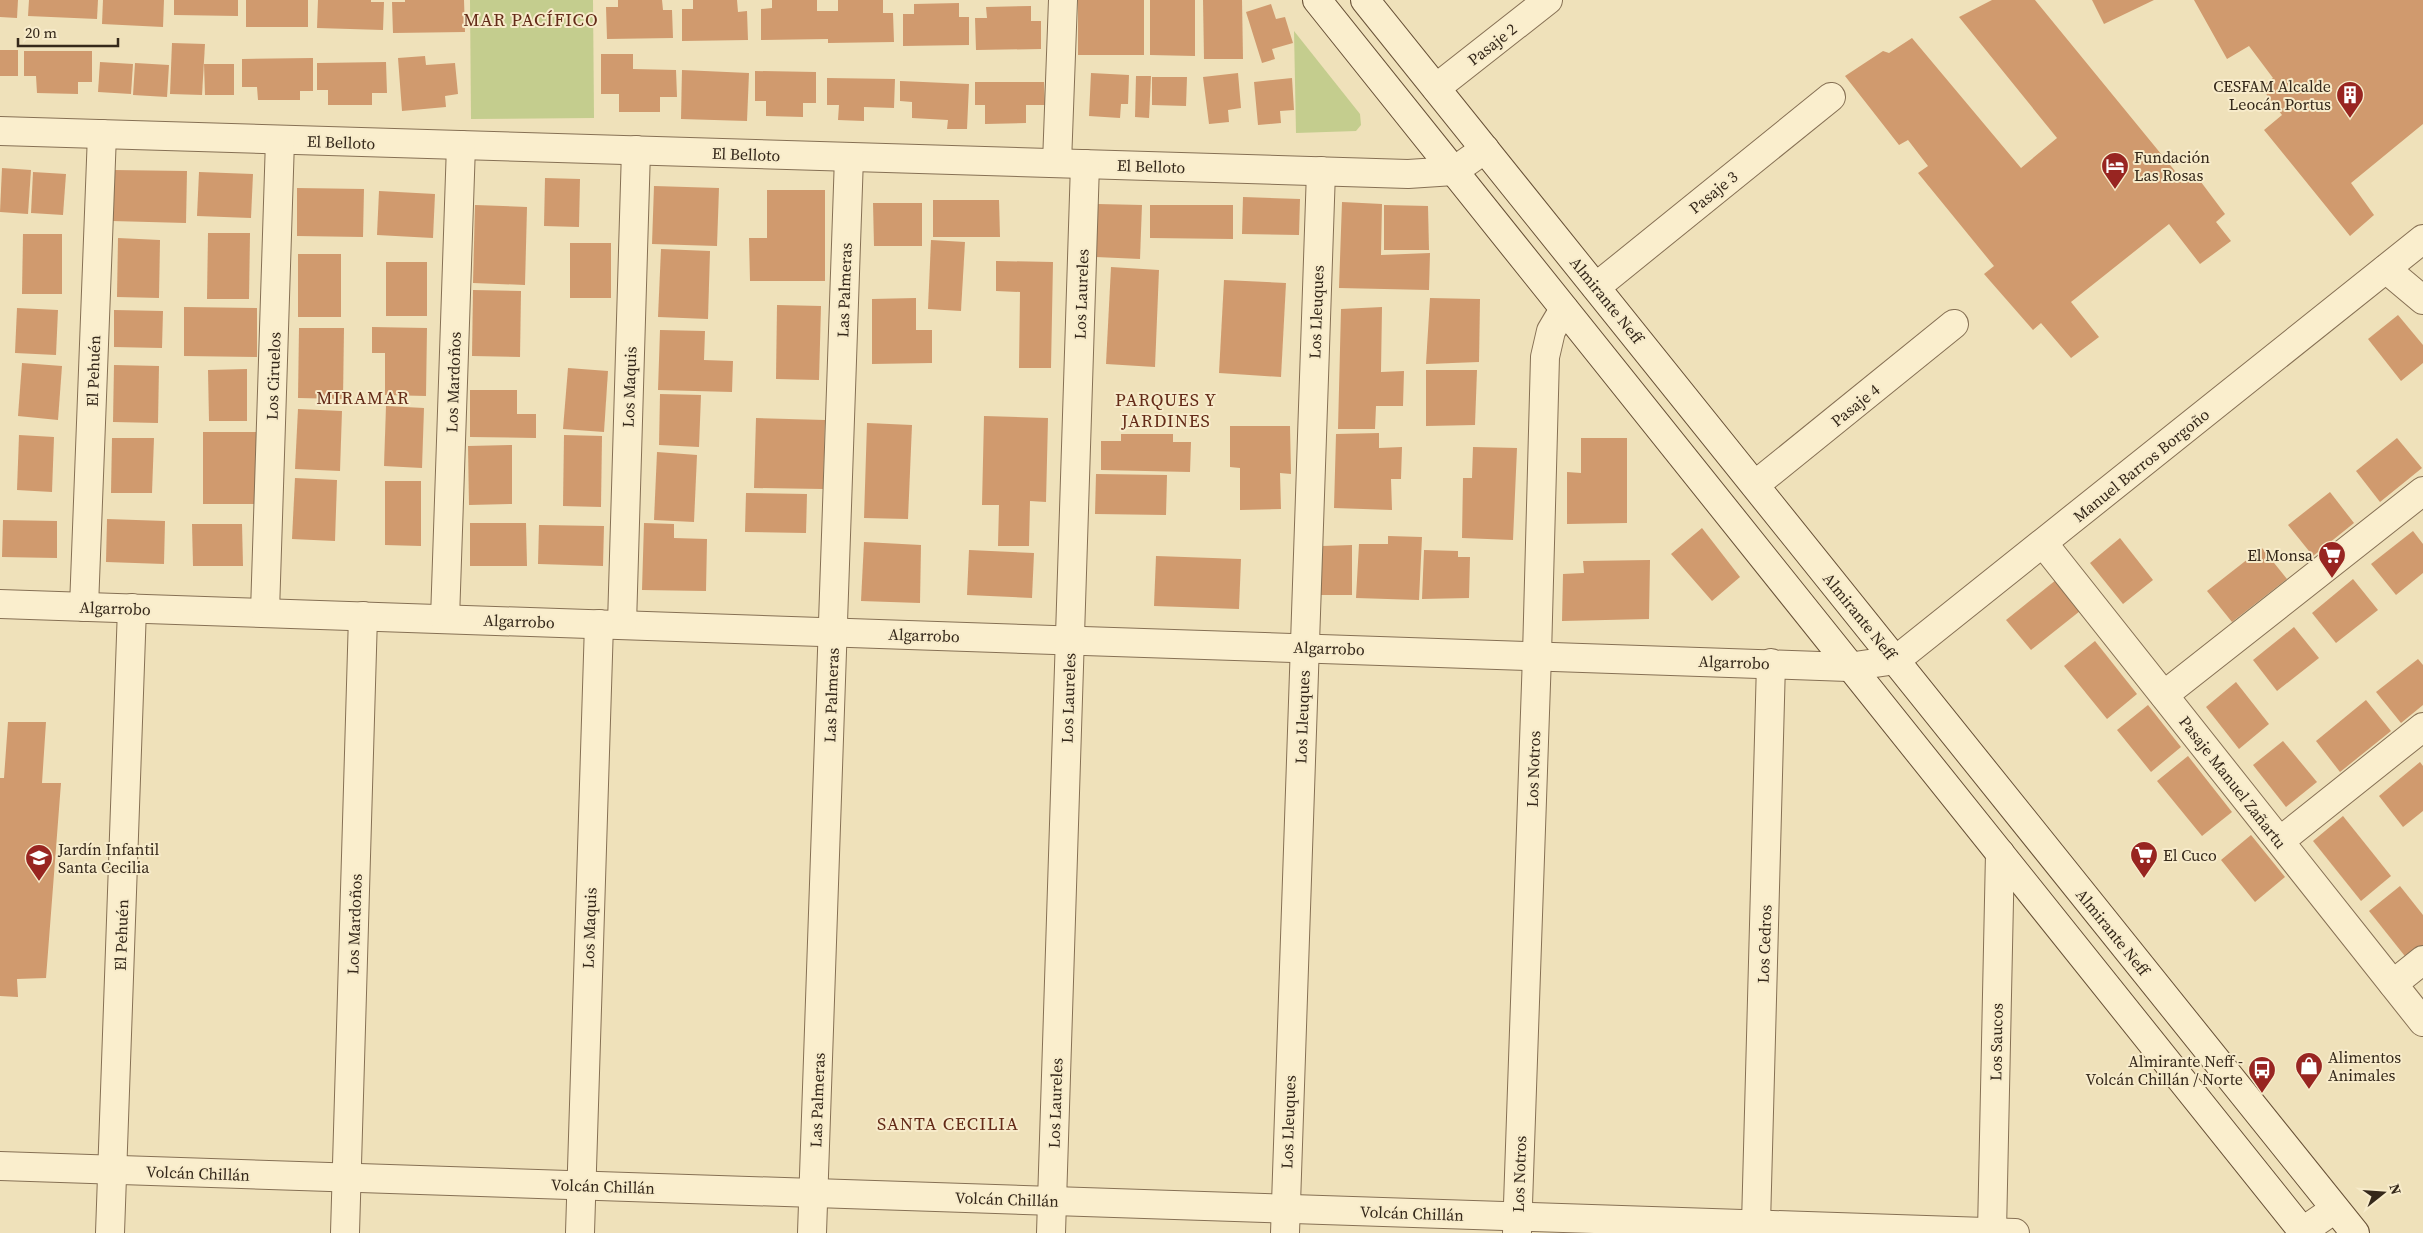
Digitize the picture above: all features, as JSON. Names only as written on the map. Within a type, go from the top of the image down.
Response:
[{"type":"street","points":[[1057,163],[1063,0]]},
{"type":"street","points":[[1317,0],[2302,1233],[2336,1209]]},
{"type":"street","name":"Almirante Neff","points":[[1365,0],[2355,1233]]},
{"type":"street","name":"Pasaje 2","points":[[1436,88],[1548,0]]},
{"type":"street","name":"Pasaje 3","points":[[1596,287],[1831,97]]},
{"type":"street","name":"El Belloto","points":[[0,131],[1408,174],[1454,171]]},
{"type":"street","name":"El Pehuén","points":[[84,607],[102,134]]},
{"type":"street","name":"Los Ciruelos","points":[[265,612],[280,140]]},
{"type":"street","name":"Los Mardoños","points":[[445,619],[461,145]]},
{"type":"street","points":[[1454,171],[1485,149]]},
{"type":"street","name":"Los Maquis","points":[[580,1233],[636,150]]},
{"type":"street","name":"Las Palmeras","points":[[812,1233],[849,157]]},
{"type":"street","name":"Los Laureles","points":[[1051,1233],[1085,164]]},
{"type":"street","name":"Los Lleuques","points":[[1285,1221],[1321,171]]},
{"type":"street","name":"Manuel Barros Borgoño","points":[[1896,660],[2423,239]]},
{"type":"street","points":[[2386,269],[2423,300]]},
{"type":"street","name":"Los Notros","points":[[1517,1225],[1537,655],[1545,357],[1551,331],[1564,309]]},
{"type":"street","name":"Pasaje 4","points":[[1755,486],[1954,324]]},
{"type":"street","points":[[2164,695],[2423,491]]},
{"type":"street","name":"Pasaje Manuel Zañartu","points":[[2043,543],[2423,1022]]},
{"type":"street","name":"Algarrobo","points":[[0,604],[1848,667]]},
{"type":"street","name":"El Pehuén","points":[[110,1233],[132,608]]},
{"type":"street","name":"Los Mardoños","points":[[345,1233],[363,616]]},
{"type":"street","points":[[1848,667],[1896,660]]},
{"type":"street","name":"Los Cedros","points":[[1756,1224],[1771,663]]},
{"type":"street","points":[[2280,841],[2423,727]]},
{"type":"street","name":"Los Saucos","points":[[2000,853],[2003,1233]]},
{"type":"street","points":[[2393,984],[2423,960]]},
{"type":"street","name":"Volcán Chillán","points":[[0,1166],[1052,1201],[1285,1221],[1517,1225],[1756,1224],[2003,1233]]},
{"type":"green space","points":[[470,0],[593,0],[594,118],[471,119]]},
{"type":"green space","points":[[1294,31],[1360,114],[1361,125],[1356,131],[1296,133]]},
{"type":"building","points":[[0,0],[18,0],[17,18],[0,17]]},
{"type":"building","points":[[29,0],[98,0],[97,19],[28,16]]},
{"type":"building","points":[[103,0],[164,0],[163,27],[102,24]]},
{"type":"building","points":[[174,0],[238,0],[238,16],[174,15]]},
{"type":"building","points":[[246,0],[308,0],[308,27],[246,27]]},
{"type":"building","points":[[318,0],[371,0],[371,2],[384,2],[383,30],[317,28]]},
{"type":"building","points":[[405,0],[464,0],[465,32],[393,33],[392,2],[405,2]]},
{"type":"building","points":[[618,0],[662,0],[663,10],[672,10],[673,38],[607,39],[606,7],[618,7]]},
{"type":"building","points":[[693,0],[737,0],[738,12],[747,11],[748,40],[682,41],[682,9],[693,9]]},
{"type":"building","points":[[772,0],[817,0],[817,11],[838,11],[838,0],[883,0],[883,13],[893,13],[894,42],[828,43],[828,39],[761,40],[761,9],[772,8]]},
{"type":"building","points":[[1078,0],[1144,0],[1144,55],[1078,55]]},
{"type":"building","points":[[1150,0],[1195,0],[1195,56],[1150,55]]},
{"type":"building","points":[[1203,0],[1242,0],[1243,59],[1204,59]]},
{"type":"building","points":[[1992,0],[2035,0],[2184,182],[2195,174],[2225,214],[2216,222],[2231,241],[2200,264],[2169,224],[2071,302],[2099,337],[2071,358],[2041,323],[2033,330],[1984,274],[1994,266],[1918,173],[1928,166],[1908,140],[1899,145],[1845,76],[1883,51],[1889,53],[1912,38],[2021,168],[2057,138],[1959,17]]},
{"type":"building","points":[[2092,0],[2154,0],[2104,24]]},
{"type":"building","name":"CESFAM Alcalde Leocán Portus","points":[[2194,0],[2423,0],[2423,124],[2351,183],[2374,215],[2350,236],[2264,130],[2282,115],[2261,87],[2273,78],[2249,46],[2227,59]]},
{"type":"building","points":[[959,3],[959,17],[969,17],[969,45],[903,46],[903,14],[914,14],[914,4]]},
{"type":"building","points":[[1271,4],[1276,19],[1285,17],[1293,43],[1272,49],[1275,59],[1262,63],[1246,12]]},
{"type":"building","points":[[1031,6],[1031,21],[1041,21],[1041,49],[976,50],[975,18],[987,18],[986,7]]},
{"type":"building","points":[[172,43],[205,44],[202,95],[170,94]]},
{"type":"building","points":[[0,50],[18,50],[18,76],[0,76]]},
{"type":"building","points":[[24,51],[92,51],[92,82],[78,82],[78,94],[37,93],[36,76],[24,76]]},
{"type":"building","points":[[601,54],[633,54],[633,69],[676,70],[677,97],[660,97],[660,112],[619,112],[619,94],[601,94]]},
{"type":"building","points":[[425,56],[426,65],[455,63],[458,94],[445,96],[446,107],[402,111],[398,58]]},
{"type":"building","points":[[313,58],[313,91],[300,91],[300,100],[258,100],[257,87],[242,87],[242,59]]},
{"type":"building","points":[[100,62],[133,64],[131,94],[98,92]]},
{"type":"building","points":[[386,62],[387,93],[372,93],[372,105],[328,105],[328,90],[317,90],[317,63]]},
{"type":"building","points":[[135,63],[169,65],[167,97],[133,95]]},
{"type":"building","points":[[204,64],[234,64],[234,95],[205,95]]},
{"type":"building","points":[[682,70],[749,73],[747,121],[681,119]]},
{"type":"building","points":[[755,71],[816,72],[816,103],[803,103],[803,117],[766,116],[766,101],[755,101]]},
{"type":"building","points":[[1091,73],[1129,75],[1128,104],[1121,104],[1120,118],[1089,116]]},
{"type":"building","points":[[1238,73],[1241,108],[1228,110],[1229,122],[1209,124],[1203,77]]},
{"type":"building","points":[[1136,76],[1151,76],[1149,118],[1135,117]]},
{"type":"building","points":[[1152,77],[1187,77],[1186,106],[1152,105]]},
{"type":"building","points":[[827,78],[895,79],[894,108],[864,107],[864,121],[838,120],[839,105],[827,105]]},
{"type":"building","points":[[1292,78],[1294,110],[1280,111],[1281,123],[1258,125],[1254,82]]},
{"type":"building","points":[[900,81],[969,84],[967,129],[947,129],[948,120],[912,118],[912,102],[900,101]]},
{"type":"building","points":[[975,82],[1044,82],[1045,105],[1026,105],[1026,123],[985,124],[985,105],[975,105]]},
{"type":"building","points":[[2,168],[31,170],[28,214],[0,212]]},
{"type":"building","points":[[113,170],[187,171],[186,223],[112,221]]},
{"type":"building","points":[[33,172],[66,174],[63,215],[31,213]]},
{"type":"building","points":[[199,172],[253,174],[251,218],[197,216]]},
{"type":"building","points":[[545,178],[580,179],[579,227],[544,226]]},
{"type":"building","points":[[654,186],[719,188],[717,246],[652,244]]},
{"type":"building","points":[[297,188],[364,189],[363,237],[297,236]]},
{"type":"building","points":[[767,190],[825,190],[825,281],[750,281],[749,238],[767,238]]},
{"type":"building","points":[[379,191],[435,194],[433,238],[377,235]]},
{"type":"building","points":[[1243,197],[1300,199],[1299,235],[1242,234]]},
{"type":"building","points":[[933,200],[999,200],[1000,237],[933,237]]},
{"type":"building","points":[[1342,202],[1382,204],[1381,255],[1430,253],[1429,290],[1339,288]]},
{"type":"building","points":[[873,203],[922,203],[922,246],[874,246]]},
{"type":"building","points":[[1097,204],[1142,205],[1140,259],[1096,257]]},
{"type":"building","points":[[475,205],[527,207],[525,285],[473,283]]},
{"type":"building","points":[[1150,205],[1233,205],[1233,239],[1150,238]]},
{"type":"building","points":[[1384,205],[1428,206],[1429,250],[1384,250]]},
{"type":"building","points":[[208,233],[250,233],[249,299],[207,299]]},
{"type":"building","points":[[23,234],[62,234],[62,294],[22,294]]},
{"type":"building","points":[[118,238],[160,240],[159,298],[117,297]]},
{"type":"building","points":[[931,240],[965,242],[961,311],[928,309]]},
{"type":"building","points":[[570,243],[611,243],[611,298],[570,298]]},
{"type":"building","points":[[661,249],[710,251],[708,319],[658,317]]},
{"type":"building","points":[[298,254],[341,254],[341,317],[298,317]]},
{"type":"building","points":[[996,261],[1053,262],[1051,368],[1019,368],[1020,292],[996,291]]},
{"type":"building","points":[[386,262],[427,262],[427,316],[386,316]]},
{"type":"building","points":[[1111,267],[1159,270],[1155,367],[1106,364]]},
{"type":"building","points":[[1224,280],[1286,283],[1281,377],[1219,373]]},
{"type":"building","points":[[473,290],[521,291],[520,357],[472,356]]},
{"type":"building","points":[[916,298],[916,330],[932,330],[932,363],[872,364],[872,299]]},
{"type":"building","points":[[1430,298],[1480,299],[1479,362],[1426,364]]},
{"type":"building","points":[[777,305],[821,306],[819,380],[776,379]]},
{"type":"building","points":[[184,307],[257,308],[257,357],[184,356]]},
{"type":"building","points":[[1382,307],[1381,372],[1404,371],[1403,406],[1376,406],[1375,429],[1338,429],[1341,309]]},
{"type":"building","points":[[17,308],[58,310],[56,355],[15,353]]},
{"type":"building","points":[[114,310],[163,311],[162,348],[114,347]]},
{"type":"building","points":[[2398,315],[2423,345],[2423,363],[2401,381],[2368,339]]},
{"type":"building","points":[[372,327],[427,328],[426,396],[385,395],[385,353],[372,353]]},
{"type":"building","points":[[299,328],[344,328],[343,399],[298,398]]},
{"type":"building","points":[[660,330],[705,331],[704,360],[733,361],[732,392],[658,390]]},
{"type":"building","points":[[22,363],[62,366],[58,420],[18,416]]},
{"type":"building","points":[[114,365],[159,366],[158,423],[113,422]]},
{"type":"building","points":[[568,368],[608,371],[604,432],[563,429]]},
{"type":"building","points":[[247,369],[247,421],[209,421],[208,370]]},
{"type":"building","points":[[1426,370],[1477,370],[1475,425],[1426,426]]},
{"type":"building","points":[[470,390],[517,390],[517,414],[536,414],[536,438],[470,437]]},
{"type":"building","points":[[660,394],[701,395],[699,447],[659,445]]},
{"type":"building","points":[[386,406],[424,408],[422,468],[384,466]]},
{"type":"building","points":[[298,409],[342,411],[340,471],[295,469]]},
{"type":"building","points":[[984,416],[1048,418],[1046,502],[1030,501],[1029,546],[998,546],[999,505],[982,505]]},
{"type":"building","points":[[756,418],[825,420],[823,489],[754,488]]},
{"type":"building","points":[[867,423],[912,425],[908,519],[864,518]]},
{"type":"building","points":[[1230,426],[1290,426],[1291,474],[1280,473],[1281,509],[1240,510],[1240,468],[1230,467]]},
{"type":"building","points":[[203,432],[256,432],[256,504],[203,504]]},
{"type":"building","points":[[1379,433],[1379,448],[1402,447],[1401,479],[1391,479],[1392,510],[1334,508],[1336,434]]},
{"type":"building","points":[[1121,434],[1173,434],[1173,442],[1191,442],[1190,472],[1101,470],[1101,441],[1121,441]]},
{"type":"building","points":[[19,435],[54,437],[52,492],[17,490]]},
{"type":"building","points":[[564,435],[602,436],[601,507],[563,506]]},
{"type":"building","points":[[112,438],[154,438],[152,493],[111,493]]},
{"type":"building","points":[[1581,438],[1627,438],[1627,523],[1567,524],[1567,472],[1581,473]]},
{"type":"building","points":[[2397,438],[2422,468],[2380,502],[2356,471]]},
{"type":"building","points":[[512,445],[512,504],[469,505],[468,446]]},
{"type":"building","points":[[1473,447],[1517,448],[1513,540],[1462,538],[1463,478],[1472,478]]},
{"type":"building","points":[[657,452],[697,455],[694,522],[654,520]]},
{"type":"building","points":[[1096,474],[1167,475],[1166,515],[1095,514]]},
{"type":"building","points":[[295,478],[337,480],[335,541],[292,539]]},
{"type":"building","points":[[385,481],[421,481],[421,546],[385,545]]},
{"type":"building","points":[[2330,492],[2354,523],[2313,556],[2288,525]]},
{"type":"building","points":[[746,493],[807,494],[806,533],[745,532]]},
{"type":"building","points":[[107,519],[165,521],[164,564],[106,562]]},
{"type":"building","points":[[3,520],[57,521],[57,558],[2,557]]},
{"type":"building","points":[[470,523],[526,523],[527,566],[470,566]]},
{"type":"building","points":[[644,523],[674,524],[674,538],[707,539],[706,591],[642,590]]},
{"type":"building","points":[[192,524],[242,524],[243,566],[193,566]]},
{"type":"building","points":[[539,525],[604,526],[603,566],[538,564]]},
{"type":"building","points":[[1702,528],[1740,577],[1712,601],[1671,554]]},
{"type":"building","points":[[2413,531],[2423,544],[2423,573],[2396,595],[2371,564]]},
{"type":"building","points":[[1388,536],[1422,537],[1419,600],[1356,598],[1359,544],[1388,544]]},
{"type":"building","points":[[2120,538],[2153,580],[2123,604],[2090,563]]},
{"type":"building","points":[[864,542],[921,545],[920,603],[861,601]]},
{"type":"building","points":[[1352,545],[1352,595],[1319,595],[1322,546]]},
{"type":"building","points":[[2262,548],[2287,579],[2232,622],[2207,591]]},
{"type":"building","points":[[969,550],[1034,553],[1032,598],[967,595]]},
{"type":"building","points":[[1424,550],[1458,551],[1458,557],[1470,557],[1469,598],[1422,599]]},
{"type":"building","points":[[1156,556],[1241,559],[1239,609],[1154,606]]},
{"type":"building","points":[[1650,560],[1649,619],[1562,621],[1563,574],[1584,573],[1583,561]]},
{"type":"building","points":[[2353,579],[2378,610],[2336,643],[2312,613]]},
{"type":"building","points":[[2056,580],[2080,611],[2031,650],[2006,620]]},
{"type":"building","points":[[2294,627],[2319,658],[2277,691],[2253,660]]},
{"type":"building","points":[[2095,641],[2137,694],[2107,719],[2064,666]]},
{"type":"building","points":[[2418,659],[2423,665],[2423,705],[2401,723],[2376,692]]},
{"type":"building","points":[[2236,682],[2269,724],[2239,749],[2206,707]]},
{"type":"building","points":[[2366,700],[2391,731],[2340,772],[2316,741]]},
{"type":"building","points":[[2148,705],[2181,747],[2151,772],[2117,730]]},
{"type":"building","points":[[8,722],[46,722],[42,783],[61,783],[46,978],[17,979],[18,997],[0,996],[0,778],[4,778]]},
{"type":"building","points":[[2283,741],[2317,782],[2286,807],[2253,765]]},
{"type":"building","points":[[2188,756],[2232,812],[2202,836],[2157,781]]},
{"type":"building","points":[[2420,762],[2423,766],[2423,811],[2403,827],[2379,796]]},
{"type":"building","points":[[2343,816],[2391,876],[2361,901],[2313,841]]},
{"type":"building","points":[[2251,835],[2285,877],[2255,902],[2221,860]]},
{"type":"building","points":[[2400,886],[2423,915],[2423,948],[2408,960],[2369,911]]},
{"type":"place","name":"CESFAM Alcalde Leocán Portus","points":[[2350,119]]},
{"type":"place","name":"Fundación Las Rosas","points":[[2115,190]]},
{"type":"place","name":"El Monsa","points":[[2332,579]]},
{"type":"place","name":"El Cuco","points":[[2144,879]]},
{"type":"place","name":"Jardín Infantil Santa Cecilia","points":[[39,882]]},
{"type":"place","name":"Alimentos Animales","points":[[2309,1090]]},
{"type":"place","name":"Almirante Neff - Volcán Chillán / Norte","points":[[2262,1094]]},
{"type":"district","name":"MAR PACÍFICO","points":[[531,20]]},
{"type":"district","name":"MIRAMAR","points":[[363,398]]},
{"type":"district","name":"PARQUES Y JARDINES","points":[[1166,410]]},
{"type":"district","name":"SANTA CECILIA","points":[[948,1124]]}]
